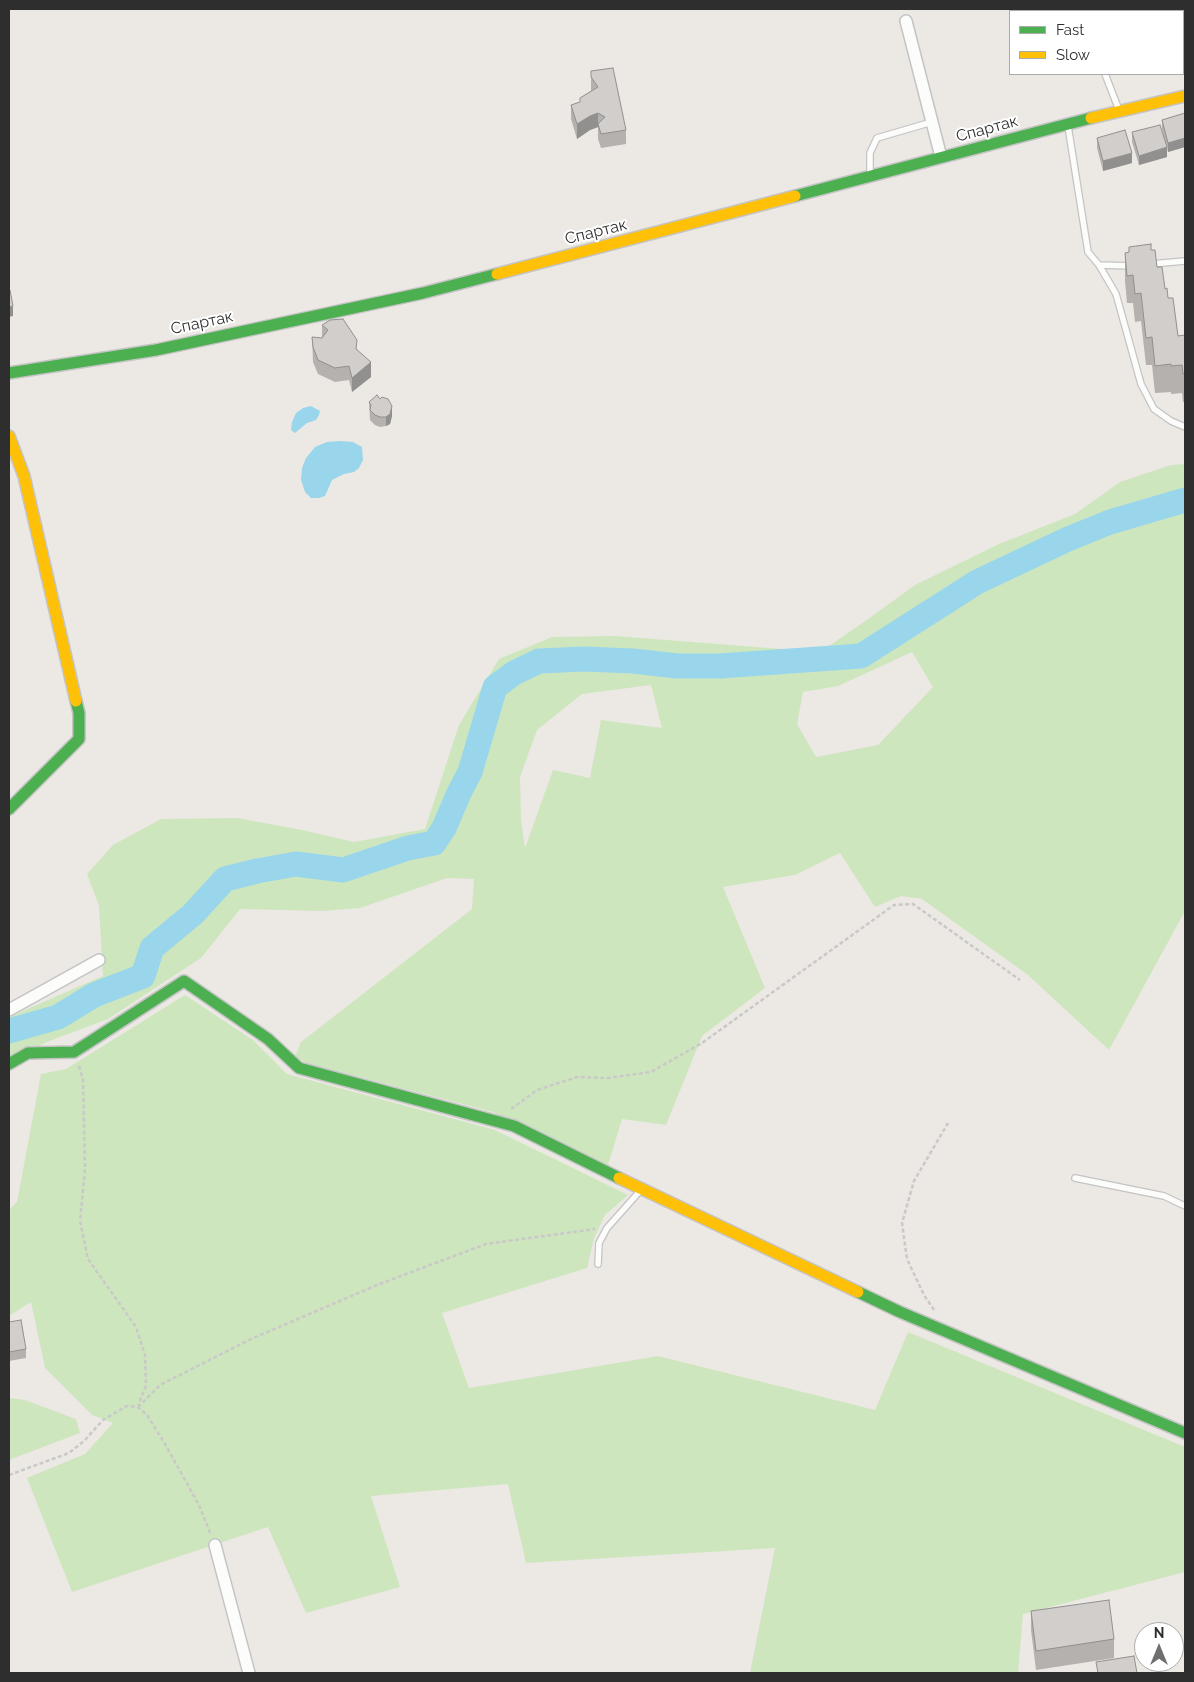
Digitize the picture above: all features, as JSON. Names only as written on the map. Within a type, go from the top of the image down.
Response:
[{"type":"street","points":[[906,21],[941,158]]},
{"type":"street","name":"Спартак","points":[[9,374],[156,350],[423,293],[1068,124],[1185,96]]},
{"type":"street","points":[[9,436],[24,476],[79,712],[79,739],[9,808]]},
{"type":"street","points":[[9,1010],[99,960]]},
{"type":"street","points":[[9,1064],[28,1053],[74,1052],[184,981],[268,1039],[299,1068],[514,1126],[642,1190],[900,1312],[1185,1433]]},
{"type":"street","points":[[215,1545],[249,1673]]},
{"type":"lane","points":[[1105,75],[1120,112]]},
{"type":"lane","points":[[870,177],[870,153],[877,138],[932,122]]},
{"type":"lane","points":[[1068,124],[1088,252],[1099,265],[1116,294],[1140,384],[1154,409],[1171,421],[1185,427]]},
{"type":"lane","points":[[1148,264],[1185,261]]},
{"type":"lane","points":[[1099,265],[1120,267],[1139,265]]},
{"type":"lane","points":[[1075,1178],[1164,1196],[1185,1206]]},
{"type":"lane","points":[[598,1264],[599,1243],[607,1228],[642,1190]]},
{"type":"path","points":[[495,1121],[537,1090],[577,1078],[608,1078],[652,1072],[702,1043],[894,905],[913,904],[1020,980]]},
{"type":"path","points":[[74,1052],[83,1080],[85,1169],[80,1221],[88,1259],[136,1327],[145,1356],[146,1386],[138,1407]]},
{"type":"path","points":[[943,1330],[907,1259],[902,1223],[914,1181],[948,1123]]},
{"type":"path","points":[[138,1407],[160,1385],[242,1343],[386,1282],[486,1244],[607,1228]]},
{"type":"path","points":[[9,1475],[69,1453],[84,1441],[103,1420],[127,1406],[138,1407],[146,1415],[165,1444],[199,1505],[215,1545]]},
{"type":"green space","points":[[1185,464],[1185,911],[1109,1050],[1028,975],[922,899],[901,896],[875,907],[840,853],[795,875],[723,887],[765,988],[702,1036],[666,1125],[622,1119],[608,1165],[493,1112],[307,1063],[295,1057],[301,1042],[472,909],[474,879],[447,878],[360,908],[321,911],[240,909],[201,958],[108,1019],[52,1040],[9,1059],[9,1017],[103,976],[99,906],[87,874],[113,845],[161,819],[237,818],[354,842],[425,829],[459,725],[499,659],[552,637],[615,636],[820,652],[915,585],[999,544],[1075,514],[1120,482],[1171,465]],"holes":[[[912,652],[933,687],[878,745],[816,757],[797,724],[803,692],[838,686]],[[651,685],[662,728],[601,720],[590,778],[553,770],[525,848],[521,820],[520,777],[537,730],[582,694]]]},
{"type":"green space","points":[[185,995],[253,1040],[287,1074],[495,1130],[628,1195],[605,1215],[594,1238],[587,1268],[442,1313],[469,1388],[658,1356],[875,1410],[908,1332],[1185,1447],[1185,1572],[1023,1614],[1018,1673],[750,1673],[775,1548],[526,1563],[508,1484],[371,1496],[400,1587],[306,1613],[268,1527],[72,1592],[27,1478],[85,1454],[113,1423],[92,1415],[45,1368],[31,1302],[9,1316],[9,1210],[17,1202],[41,1074],[66,1069]]},
{"type":"green space","points":[[9,1398],[25,1400],[76,1419],[80,1433],[9,1460]]},
{"type":"water","points":[[311,406],[320,411],[319,415],[316,420],[307,423],[295,433],[291,430],[296,413],[303,408]]},
{"type":"water","points":[[327,442],[353,442],[362,447],[363,460],[359,468],[354,472],[344,474],[332,480],[325,496],[311,498],[305,492],[301,480],[302,468],[306,458],[315,447]]},
{"type":"building","points":[[613,68],[626,130],[601,134],[598,124],[605,117],[598,113],[577,124],[571,105],[580,102],[580,98],[598,87],[591,77],[591,71]]},
{"type":"building","points":[[1185,113],[1185,138],[1168,143],[1162,120]]},
{"type":"building","points":[[1160,125],[1167,147],[1139,156],[1132,132]]},
{"type":"building","points":[[1125,130],[1132,153],[1103,161],[1097,138]]},
{"type":"building","points":[[1151,244],[1151,250],[1155,250],[1157,267],[1162,267],[1168,298],[1173,298],[1178,336],[1185,335],[1185,374],[1183,374],[1182,365],[1155,366],[1152,337],[1146,338],[1141,293],[1135,294],[1133,275],[1127,276],[1125,253],[1129,252],[1129,247]]},
{"type":"building","points":[[9,290],[13,306],[9,307]]},
{"type":"building","points":[[343,319],[357,340],[356,349],[371,362],[352,378],[349,366],[335,368],[318,360],[313,347],[312,337],[322,338],[328,330],[322,325],[330,320]]},
{"type":"building","points":[[377,395],[380,399],[382,397],[388,399],[392,406],[390,414],[386,417],[375,415],[370,410],[371,405],[369,402]]},
{"type":"building","points":[[21,1320],[26,1349],[9,1352],[9,1322]]},
{"type":"building","points":[[1109,1600],[1114,1639],[1036,1651],[1031,1611]]},
{"type":"building","points":[[1134,1656],[1134,1672],[1137,1673],[1098,1673],[1096,1662]]},
{"type":"waterway","points":[[9,1031],[58,1017],[94,995],[143,976],[152,948],[193,914],[225,879],[296,864],[343,870],[408,848],[434,843],[444,828],[470,772],[495,687],[514,673],[539,661],[584,659],[633,661],[677,666],[720,666],[861,656],[977,582],[1068,539],[1110,522],[1185,500]]},
{"type":"traffic: fast","points":[[795,196],[1091,118]]},
{"type":"traffic: fast","points":[[9,373],[156,350],[423,293],[497,274]]},
{"type":"traffic: fast","points":[[9,809],[79,739],[79,713],[76,701]]},
{"type":"traffic: fast","points":[[9,1064],[28,1053],[74,1052],[184,981],[268,1039],[299,1068],[514,1126],[619,1178]]},
{"type":"traffic: fast","points":[[858,1292],[900,1312],[1185,1433]]},
{"type":"traffic: slow","points":[[1091,118],[1185,96]]},
{"type":"traffic: slow","points":[[497,274],[795,196]]},
{"type":"traffic: slow","points":[[9,436],[24,476],[76,701]]},
{"type":"traffic: slow","points":[[619,1178],[858,1292]]}]
